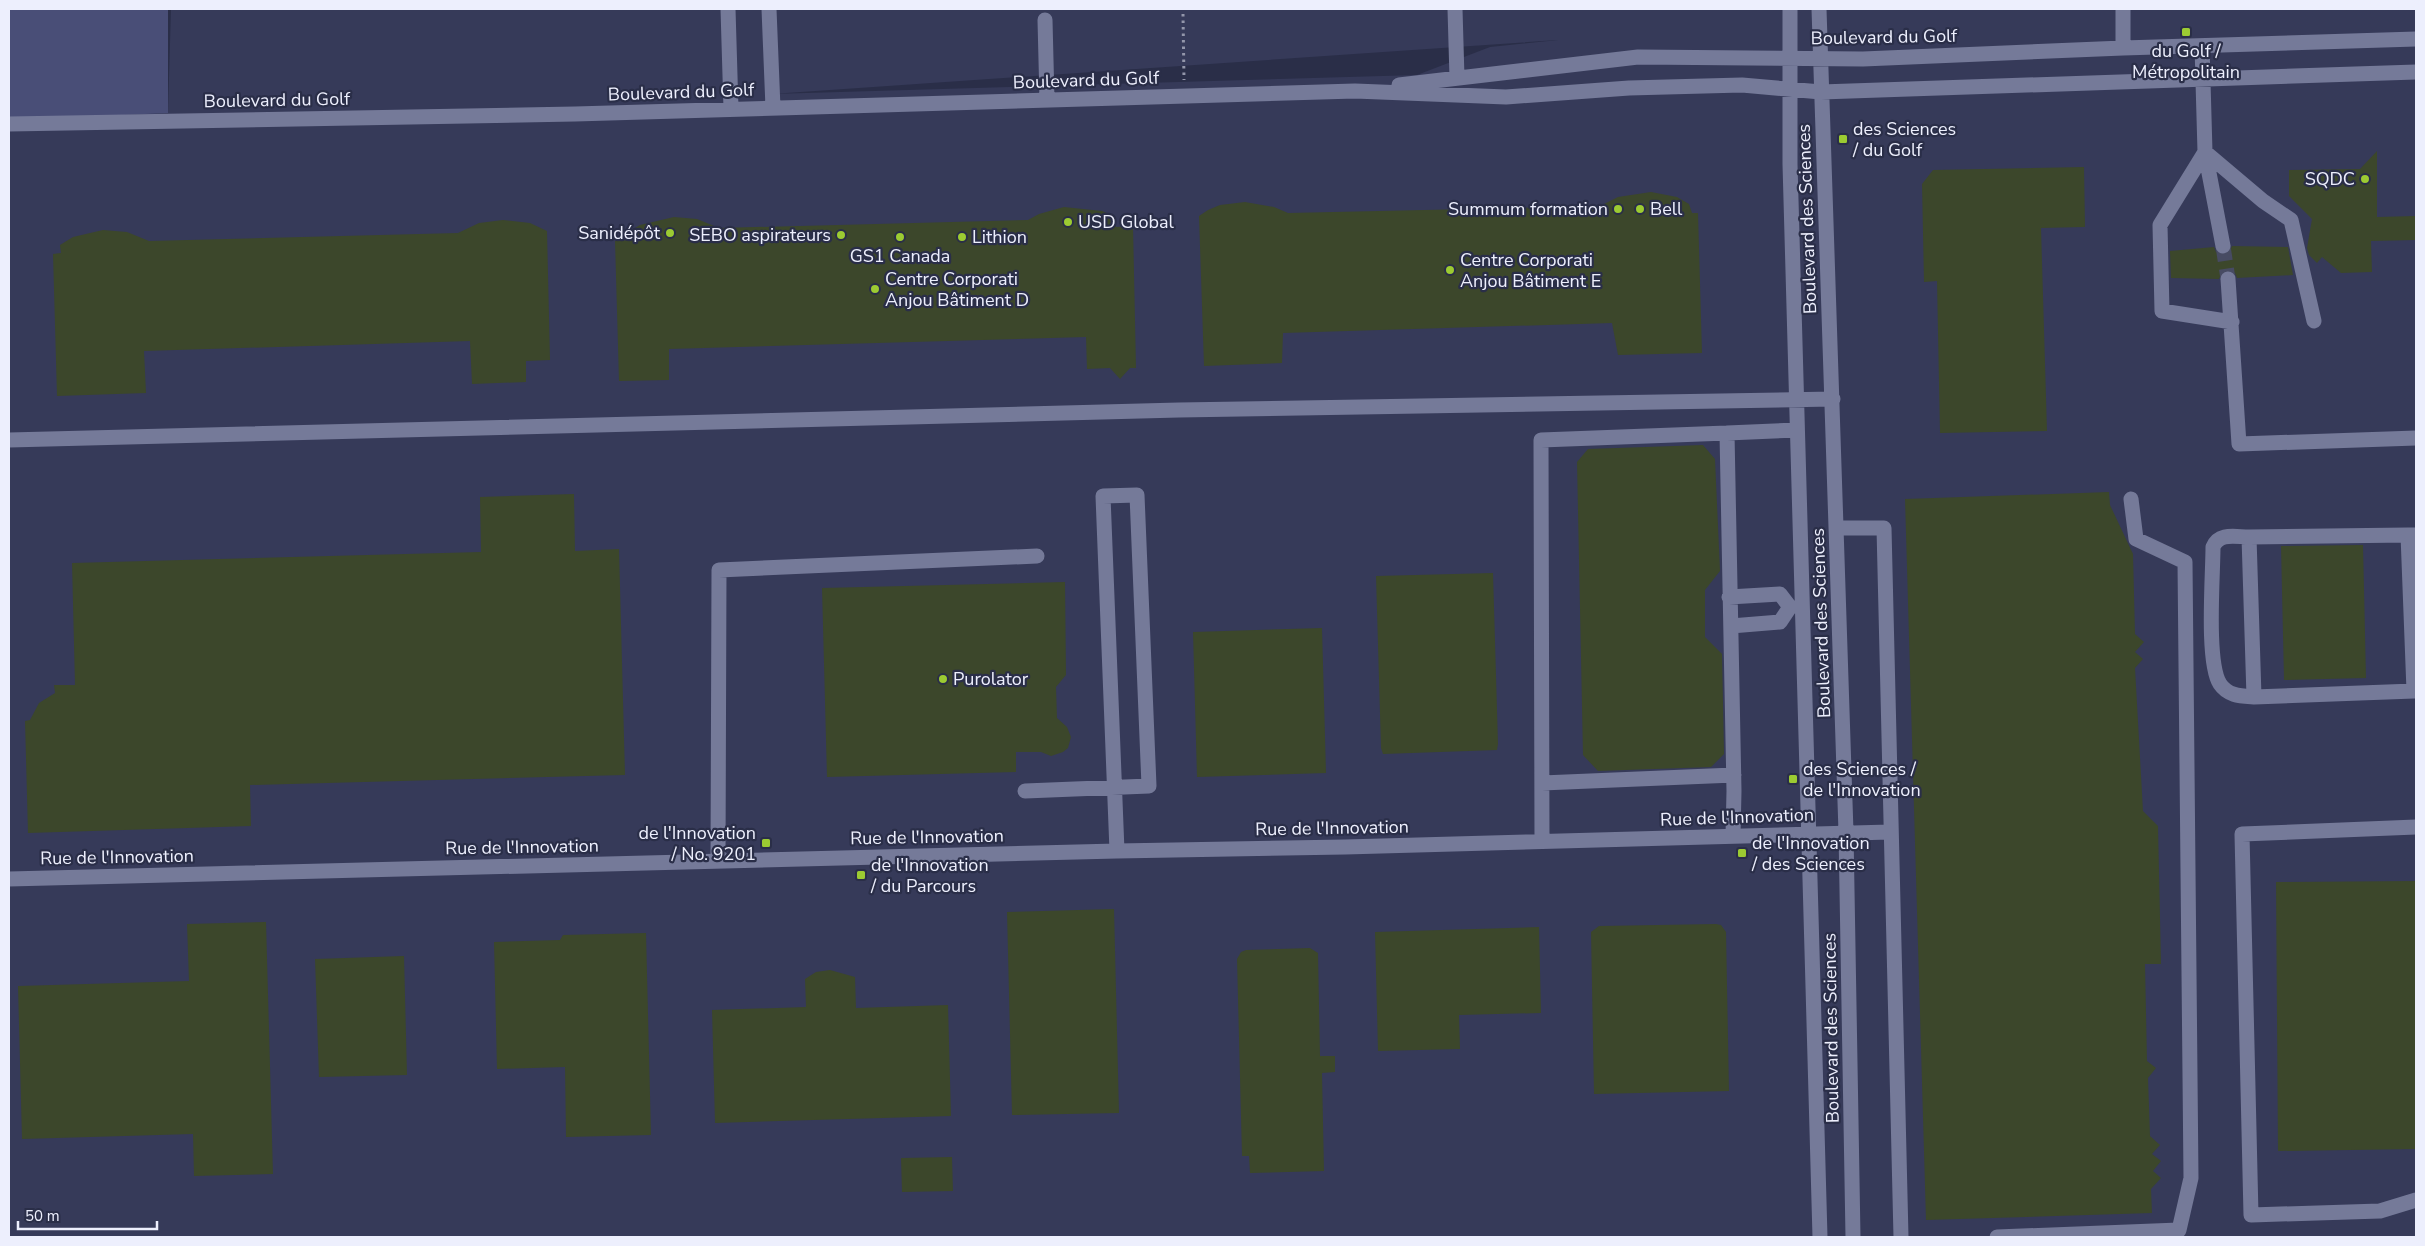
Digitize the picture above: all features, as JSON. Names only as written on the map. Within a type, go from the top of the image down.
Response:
[{"type":"street","points":[[728,9],[731,109]]},
{"type":"street","points":[[769,9],[773,108]]},
{"type":"street","points":[[1455,9],[1457,78]]},
{"type":"street","name":"Boulevard des Sciences","points":[[1790,9],[1790,89],[1798,430],[1796,608],[1808,834],[1820,1237]]},
{"type":"street","name":"Boulevard des Sciences","points":[[1819,9],[1846,832],[1853,1237]]},
{"type":"street","points":[[2123,9],[2123,48]]},
{"type":"street","points":[[1045,20],[1047,100]]},
{"type":"street","name":"Boulevard du Golf","points":[[1355,91],[1638,57],[1863,59],[2123,48],[2416,39]]},
{"type":"street","points":[[2202,46],[2205,152],[2223,246]]},
{"type":"street","name":"Boulevard du Golf","points":[[9,124],[773,108],[1355,91],[1506,97],[1629,88],[1742,85],[1821,92],[2416,72]]},
{"type":"street","points":[[2205,152],[2263,201],[2291,220],[2314,321]]},
{"type":"street","points":[[2205,152],[2160,226],[2162,311],[2232,322]]},
{"type":"street","points":[[2228,279],[2239,444],[2416,438]]},
{"type":"street","points":[[9,440],[1179,410],[1833,399]]},
{"type":"street","points":[[1542,841],[1541,440],[1798,430]]},
{"type":"street","points":[[1727,433],[1734,775],[1733,836]]},
{"type":"street","points":[[1025,791],[1114,786],[1149,786],[1137,494],[1103,496],[1114,786],[1117,851]]},
{"type":"street","points":[[1997,1237],[2179,1230],[2192,1178],[2185,562],[2136,539],[2131,499]]},
{"type":"street","points":[[1837,528],[1884,528],[1901,1237]]},
{"type":"street","points":[[2412,535],[2415,691],[2377,694],[2367,688],[2233,695],[2221,685],[2216,674],[2212,650],[2213,547],[2215,541],[2221,537],[2412,535]]},
{"type":"street","points":[[2249,538],[2254,693]]},
{"type":"street","points":[[718,861],[719,570],[1038,556]]},
{"type":"street","points":[[1729,597],[1780,594],[1796,608],[1780,622],[1731,626]]},
{"type":"street","points":[[1542,783],[1734,775]]},
{"type":"street","points":[[2416,827],[2242,834],[2251,1216],[2380,1211],[2416,1200]]},
{"type":"street","name":"Rue de l'Innovation","points":[[9,879],[1890,832]]},
{"type":"path","points":[[1183,14],[1185,96]]},
{"type":"shaded area","points":[[9,9],[168,9],[168,113],[9,120]]},
{"type":"shaded area","points":[[171,9],[2416,9],[2416,1237],[9,1237],[9,116],[168,112]],"holes":[[[1558,40],[1490,47],[1417,75],[772,94]]]},
{"type":"building","points":[[2377,151],[2377,217],[2416,216],[2416,240],[2371,241],[2372,272],[2341,273],[2322,257],[2317,263],[2309,255],[2307,248],[2312,219],[2289,196],[2289,170],[2360,169]]},
{"type":"building","points":[[2084,167],[2085,227],[2041,228],[2047,431],[1940,433],[1937,281],[1924,282],[1922,184],[1933,170]]},
{"type":"building","name":"Centre Corporati Anjou Bâtiment E","points":[[1651,192],[1677,197],[1689,204],[1692,213],[1698,213],[1702,353],[1618,355],[1612,323],[1283,333],[1282,363],[1204,366],[1199,216],[1220,205],[1245,202],[1274,207],[1288,213],[1600,206],[1618,197]]},
{"type":"building","name":"Centre Corporati Anjou Bâtiment D","points":[[1064,207],[1102,211],[1116,217],[1116,227],[1133,226],[1136,368],[1130,368],[1120,379],[1110,368],[1087,369],[1086,337],[669,349],[669,380],[619,381],[615,241],[631,240],[630,231],[640,225],[674,217],[697,219],[719,228],[1028,220],[1039,214]]},
{"type":"building","points":[[503,220],[530,223],[547,231],[550,360],[526,361],[526,382],[472,384],[470,341],[144,351],[146,393],[57,396],[53,254],[61,253],[60,245],[73,237],[103,230],[127,232],[149,241],[458,233],[479,223]]},
{"type":"building","points":[[2232,246],[2288,247],[2293,275],[2237,278],[2235,273],[2228,270],[2222,272],[2219,279],[2171,278],[2170,251],[2214,247],[2216,252],[2224,255],[2229,253]]},
{"type":"building","points":[[1703,445],[1715,459],[1720,571],[1705,590],[1705,637],[1722,654],[1724,754],[1711,767],[1598,771],[1583,755],[1577,462],[1588,449]]},
{"type":"building","points":[[2109,492],[2110,505],[2133,554],[2135,634],[2144,642],[2135,652],[2143,659],[2135,668],[2143,811],[2158,826],[2161,964],[2145,964],[2147,1061],[2156,1068],[2148,1078],[2150,1136],[2160,1145],[2152,1154],[2161,1161],[2153,1171],[2161,1178],[2151,1189],[2152,1213],[1926,1220],[1905,499]]},
{"type":"building","points":[[574,494],[575,551],[619,549],[625,775],[250,785],[251,826],[28,833],[25,721],[30,720],[39,703],[55,693],[54,685],[75,685],[72,563],[481,552],[480,497]]},
{"type":"building","points":[[2363,545],[2366,678],[2284,680],[2281,546]]},
{"type":"building","points":[[1493,573],[1497,750],[1383,754],[1381,748],[1376,576]]},
{"type":"building","name":"Purolator","points":[[1065,582],[1066,675],[1056,687],[1057,718],[1067,727],[1071,737],[1068,748],[1051,756],[1041,752],[1016,752],[1016,772],[827,777],[822,588]]},
{"type":"building","points":[[1322,628],[1326,773],[1197,777],[1193,632]]},
{"type":"building","points":[[2416,881],[2416,1149],[2278,1151],[2276,882]]},
{"type":"building","points":[[1114,909],[1119,1113],[1012,1115],[1007,912]]},
{"type":"building","points":[[266,922],[273,1174],[194,1176],[193,1134],[22,1139],[18,986],[189,981],[187,924]]},
{"type":"building","points":[[1721,925],[1726,932],[1729,1091],[1594,1094],[1591,932],[1599,926]]},
{"type":"building","points":[[1539,927],[1541,1013],[1459,1015],[1460,1049],[1378,1051],[1375,932]]},
{"type":"building","points":[[646,933],[651,1135],[566,1137],[565,1067],[497,1069],[494,942],[560,940],[563,935]]},
{"type":"building","points":[[1310,948],[1318,953],[1320,1056],[1335,1056],[1335,1072],[1322,1073],[1324,1171],[1250,1173],[1249,1156],[1242,1156],[1237,959],[1241,952],[1246,950]]},
{"type":"building","points":[[404,956],[407,1075],[319,1077],[315,959]]},
{"type":"building","points":[[830,970],[855,977],[856,1008],[948,1005],[951,1116],[715,1123],[712,1010],[806,1007],[805,979],[816,972]]},
{"type":"building","points":[[952,1157],[953,1191],[902,1192],[901,1158]]},
{"type":"tunnel","points":[[2223,246],[2228,279]]},
{"type":"place","name":"du Golf / Métropolitain","points":[[2186,32]]},
{"type":"place","name":"des Sciences / du Golf","points":[[1843,139]]},
{"type":"place","name":"SQDC","points":[[2365,179]]},
{"type":"place","name":"Summum formation","points":[[1618,209]]},
{"type":"place","name":"Bell","points":[[1640,209]]},
{"type":"place","name":"USD Global","points":[[1068,222]]},
{"type":"place","name":"Sanidépôt","points":[[670,233]]},
{"type":"place","name":"SEBO aspirateurs","points":[[841,235]]},
{"type":"place","name":"GS1 Canada","points":[[900,237]]},
{"type":"place","name":"Lithion","points":[[962,237]]},
{"type":"place","name":"Centre Corporati Anjou Bâtiment E","points":[[1450,270]]},
{"type":"place","name":"Centre Corporati Anjou Bâtiment D","points":[[875,289]]},
{"type":"place","name":"Purolator","points":[[943,679]]},
{"type":"place","name":"des Sciences / de l'Innovation","points":[[1793,779]]},
{"type":"place","name":"de l'Innovation / No. 9201","points":[[766,843]]},
{"type":"place","name":"de l'Innovation / des Sciences","points":[[1742,853]]},
{"type":"place","name":"de l'Innovation / du Parcours","points":[[861,875]]}]
